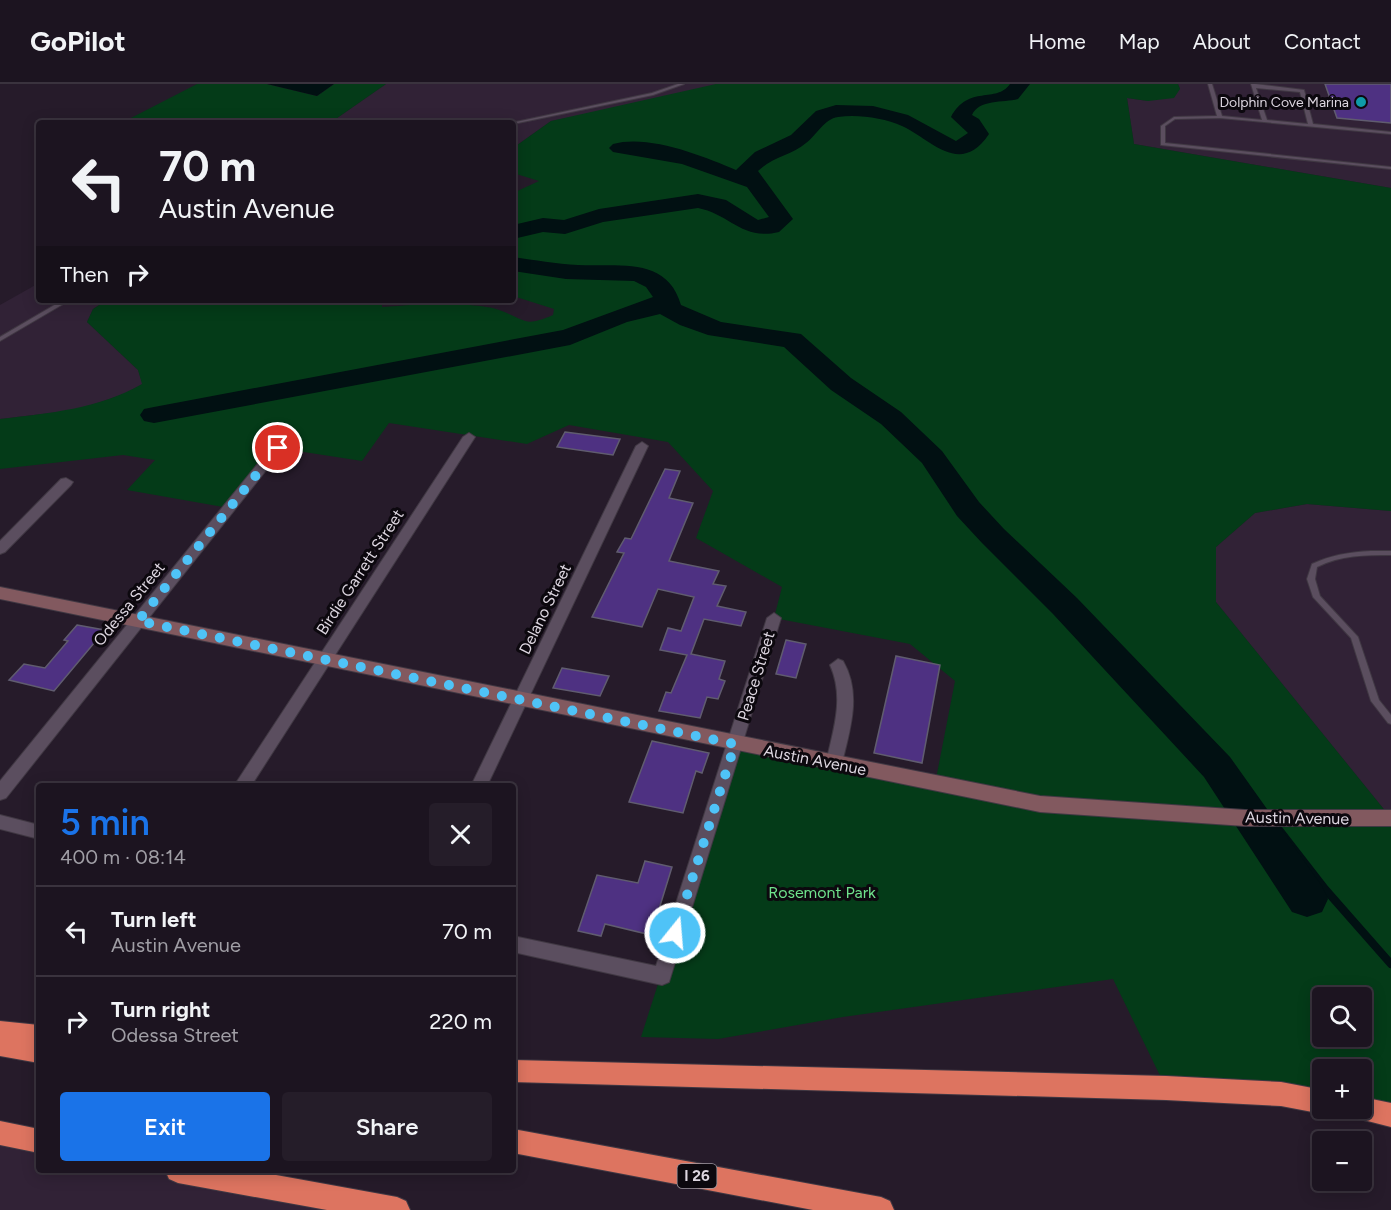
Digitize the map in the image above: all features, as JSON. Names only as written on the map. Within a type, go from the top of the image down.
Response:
[{"type":"highway","points":[[0,1032],[36,1036]]},
{"type":"highway","points":[[0,1045],[36,1051]]},
{"type":"highway","points":[[516,1071],[1166,1088],[1281,1094],[1312,1100]]},
{"type":"highway","points":[[1372,1111],[1391,1115]]},
{"type":"highway","points":[[0,1133],[36,1140]]},
{"type":"highway","name":"I 26","points":[[516,1142],[881,1210]]},
{"type":"highway","points":[[193,1173],[397,1210]]},
{"type":"highway","points":[[247,1184],[329,1210]]},
{"type":"street","name":"Odessa Street","points":[[0,793],[286,437]]},
{"type":"street","name":"Birdie Garrett Street","points":[[244,783],[469,437]]},
{"type":"street","name":"Delano Street","points":[[480,783],[642,446]]},
{"type":"street","points":[[0,549],[66,482]]},
{"type":"street","name":"Austin Avenue","points":[[0,592],[522,698],[735,744],[1041,804],[1245,818],[1391,818]]},
{"type":"street","name":"Peace Street","points":[[516,945],[662,976],[774,618]]},
{"type":"street","points":[[834,764],[846,705],[844,676],[838,665]]},
{"type":"street","points":[[0,822],[36,831]]},
{"type":"lane","points":[[516,122],[652,94],[682,84]]},
{"type":"lane","points":[[1210,84],[1220,117]]},
{"type":"lane","points":[[1265,121],[1254,85],[1302,91],[1311,126]]},
{"type":"lane","points":[[1391,133],[1220,117],[1174,118],[1163,126],[1163,144],[1391,168]]},
{"type":"lane","points":[[0,339],[62,303]]},
{"type":"lane","points":[[1391,553],[1356,553],[1327,558],[1314,566],[1311,579],[1317,597],[1354,637],[1375,701],[1391,720]]},
{"type":"shaded area","points":[[267,84],[334,84],[317,96]]},
{"type":"shaded area","points":[[386,84],[719,84],[640,104],[551,121],[516,146],[516,120],[334,120]]},
{"type":"shaded area","points":[[1178,84],[1391,84],[1391,188],[1134,144],[1127,98],[1148,101],[1180,89]]},
{"type":"shaded area","points":[[36,285],[36,303],[102,303],[93,309],[87,322],[138,370],[143,384],[124,394],[77,410],[0,419],[0,305]]},
{"type":"shaded area","points":[[1307,504],[1391,511],[1391,818],[1216,602],[1216,547],[1255,513]]},
{"type":"shaded area","points":[[0,1133],[36,1140],[36,1173],[189,1173],[329,1210],[0,1210]]},
{"type":"green space","points":[[197,84],[267,84],[317,96],[334,84],[386,84],[334,120],[129,119]]},
{"type":"green space","name":"Rosemont Park","points":[[716,84],[1178,84],[1180,89],[1174,98],[1148,101],[1127,98],[1134,144],[1391,188],[1391,511],[1307,504],[1255,513],[1216,547],[1216,602],[1391,818],[1391,1115],[1372,1110],[1372,1059],[1312,1059],[1312,1101],[1166,1088],[1113,979],[843,1017],[718,1039],[641,1037],[735,744],[935,784],[955,681],[910,644],[774,618],[782,587],[696,538],[713,491],[668,442],[569,425],[527,444],[389,423],[362,461],[278,448],[229,508],[127,490],[155,460],[123,455],[0,469],[0,419],[73,409],[108,399],[142,384],[138,370],[87,322],[93,309],[102,303],[382,303],[382,307],[448,304],[486,307],[531,322],[553,315],[554,309],[516,297],[516,192],[539,181],[516,174],[516,146],[551,121]]},
{"type":"building","name":"Dolphin Cove Marina","points":[[1325,84],[1391,84],[1391,123],[1337,118]]},
{"type":"building","points":[[565,432],[620,439],[613,455],[557,447]]},
{"type":"building","points":[[665,469],[680,471],[669,498],[693,503],[669,561],[719,571],[713,584],[726,586],[717,606],[746,612],[741,626],[704,619],[691,654],[725,661],[719,679],[725,681],[718,699],[707,697],[700,718],[659,711],[666,692],[671,693],[687,655],[660,650],[668,628],[681,631],[694,597],[658,589],[642,627],[592,617],[624,553],[617,552],[625,538],[631,539]]},
{"type":"building","points":[[77,625],[105,630],[54,691],[9,680],[24,664],[45,668],[68,641],[64,640]]},
{"type":"building","points":[[786,640],[806,644],[796,678],[776,674]]},
{"type":"building","points":[[896,656],[940,665],[922,763],[874,753]]},
{"type":"building","points":[[562,668],[609,676],[600,696],[553,688]]},
{"type":"building","points":[[652,741],[709,753],[702,773],[696,771],[683,813],[629,802]]},
{"type":"building","points":[[645,861],[672,867],[651,935],[605,924],[601,936],[578,931],[597,875],[638,883]]},
{"type":"waterway","points":[[516,231],[543,225],[565,227],[599,216],[698,201],[718,205],[753,227],[771,227],[781,219],[747,170],[762,157],[799,139],[823,116],[836,111],[873,112],[892,116],[919,127],[951,148],[959,148],[979,134],[972,123],[961,117],[968,104],[981,98],[1011,95],[1020,84]]},
{"type":"waterway","points":[[620,148],[655,151],[690,159],[752,182]]},
{"type":"waterway","points":[[516,264],[566,271],[637,274],[645,276],[662,289],[667,300]]},
{"type":"waterway","points":[[154,415],[570,337],[618,317],[652,308],[667,300]]},
{"type":"waterway","points":[[667,300],[669,309],[689,320],[717,329],[792,340],[841,384],[891,418],[932,457],[968,509],[993,536],[1065,606],[1217,767],[1307,899]]},
{"type":"waterway","points":[[919,452],[986,518]]},
{"type":"waterway","points":[[984,516],[1134,665],[1274,824]]},
{"type":"waterway","points":[[1273,822],[1325,889],[1391,964]]},
{"type":"place","name":"Dolphin Cove Marina","points":[[1361,102]]},
{"type":"route","points":[[278,448],[138,621],[522,698],[735,744],[675,933]]}]
